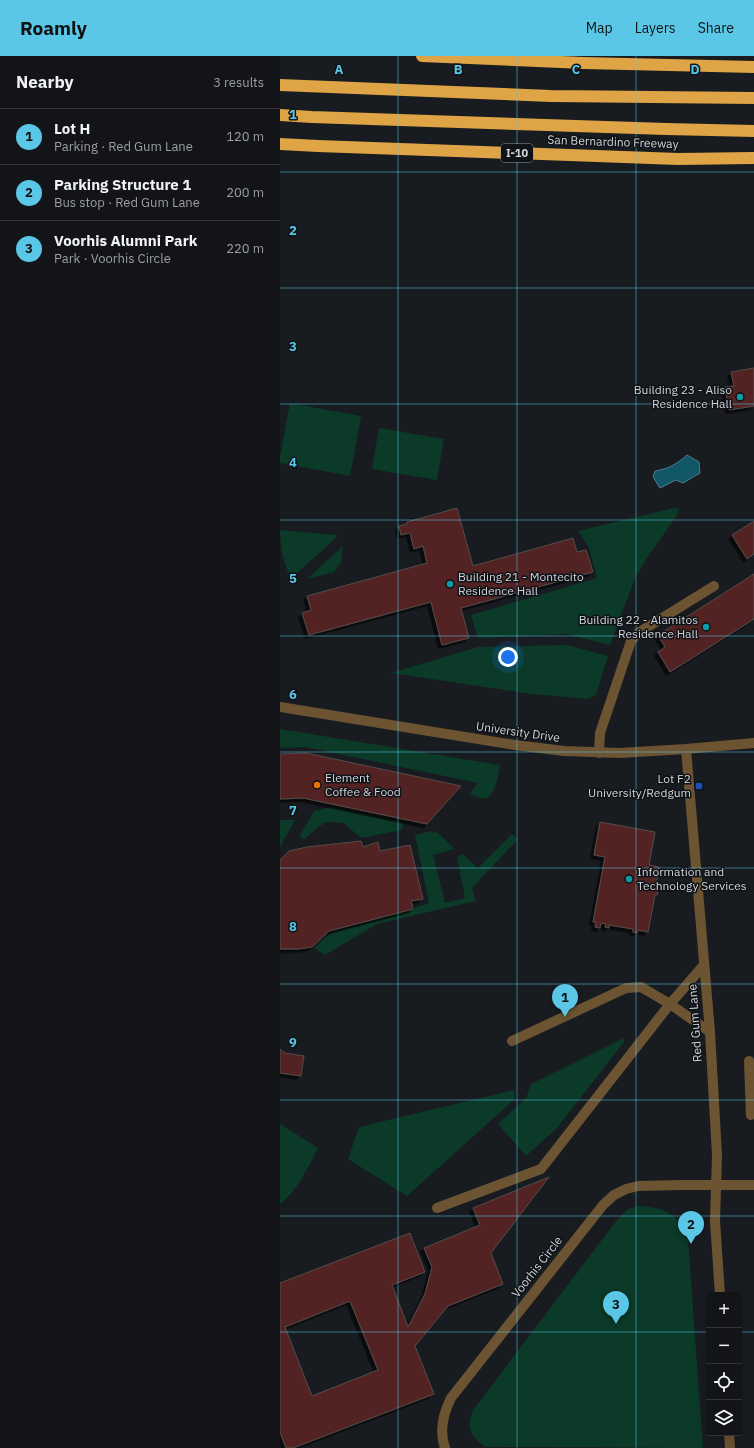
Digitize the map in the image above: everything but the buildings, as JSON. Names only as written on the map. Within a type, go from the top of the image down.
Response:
[{"type":"highway","points":[[422,56],[591,63],[754,67]]},
{"type":"highway","points":[[280,85],[551,96],[754,98]]},
{"type":"highway","points":[[280,115],[754,131]]},
{"type":"highway","name":"San Bernardino Freeway","points":[[280,144],[670,158],[754,158]]},
{"type":"street","points":[[599,753],[600,733],[632,640],[638,633],[714,586]]},
{"type":"street","name":"University Drive","points":[[280,707],[540,749],[599,753],[686,749],[754,743]]},
{"type":"street","name":"Red Gum Lane","points":[[686,749],[703,966],[710,1032],[717,1155],[715,1222],[720,1292]]},
{"type":"street","points":[[437,1208],[541,1169],[670,1004],[703,966]]},
{"type":"street","points":[[512,1041],[626,988],[641,987],[670,1004],[710,1032]]},
{"type":"street","points":[[749,1061],[751,1115]]},
{"type":"street","name":"Voorhis Circle","points":[[445,1448],[442,1440],[443,1418],[451,1398],[603,1205],[614,1195],[626,1189],[638,1186],[754,1185]]},
{"type":"street","points":[[729,1436],[730,1448]]},
{"type":"green space","points":[[290,403],[361,416],[350,476],[280,463]]},
{"type":"green space","points":[[379,428],[444,439],[437,480],[372,469]]},
{"type":"green space","points":[[679,508],[677,515],[636,576],[610,645],[566,634],[478,638],[471,615],[597,578],[589,548],[578,531]]},
{"type":"green space","points":[[280,530],[337,535],[337,537],[296,574],[290,575],[285,565],[282,553]]},
{"type":"green space","points":[[343,546],[341,562],[334,572],[307,579]]},
{"type":"green space","points":[[567,645],[608,656],[596,695],[588,699],[532,694],[391,673],[478,647]]},
{"type":"green space","points":[[280,729],[500,765],[496,786],[489,796],[484,798],[478,797],[470,793],[478,783],[305,747],[280,748]]},
{"type":"green space","points":[[331,807],[403,823],[402,830],[361,838],[344,823],[325,822],[304,839],[299,837],[314,811]]},
{"type":"green space","points":[[280,820],[295,820],[280,847]]},
{"type":"green space","points":[[432,831],[433,833],[437,832],[455,849],[433,855],[445,903],[465,898],[457,857],[462,854],[478,868],[512,834],[518,839],[472,888],[476,901],[377,924],[325,955],[314,948],[331,933],[414,910],[414,908],[429,903],[415,835]]},
{"type":"green space","points":[[624,1038],[624,1042],[557,1128],[526,1156],[498,1124],[526,1098],[531,1084]]},
{"type":"green space","points":[[514,1090],[515,1099],[407,1196],[348,1159],[359,1127]]},
{"type":"green space","points":[[280,1124],[318,1148],[297,1185],[280,1204]]},
{"type":"green space","points":[[638,1206],[655,1208],[669,1213],[681,1223],[688,1238],[703,1448],[485,1447],[476,1439],[471,1431],[470,1422],[473,1410],[617,1220],[628,1209]]},
{"type":"water","points":[[687,455],[699,462],[700,473],[683,483],[676,480],[660,488],[653,477],[655,471],[672,466]]},
{"type":"place","name":"Building 23 - Aliso Residence Hall","points":[[740,397]]},
{"type":"place","name":"Building 21 - Montecito Residence Hall","points":[[450,584]]},
{"type":"place","name":"Building 22 - Alamitos Residence Hall","points":[[706,627]]},
{"type":"place","name":"Element Coffee & Food","points":[[317,785]]},
{"type":"place","name":"Lot F2 University/Redgum","points":[[699,786]]},
{"type":"place","name":"Information and Technology Services","points":[[629,879]]},
{"type":"place","name":"Lot H","points":[[565,1017]]},
{"type":"place","name":"Parking Structure 1","points":[[691,1244]]},
{"type":"place","name":"Voorhis Alumni Park","points":[[616,1324]]}]
